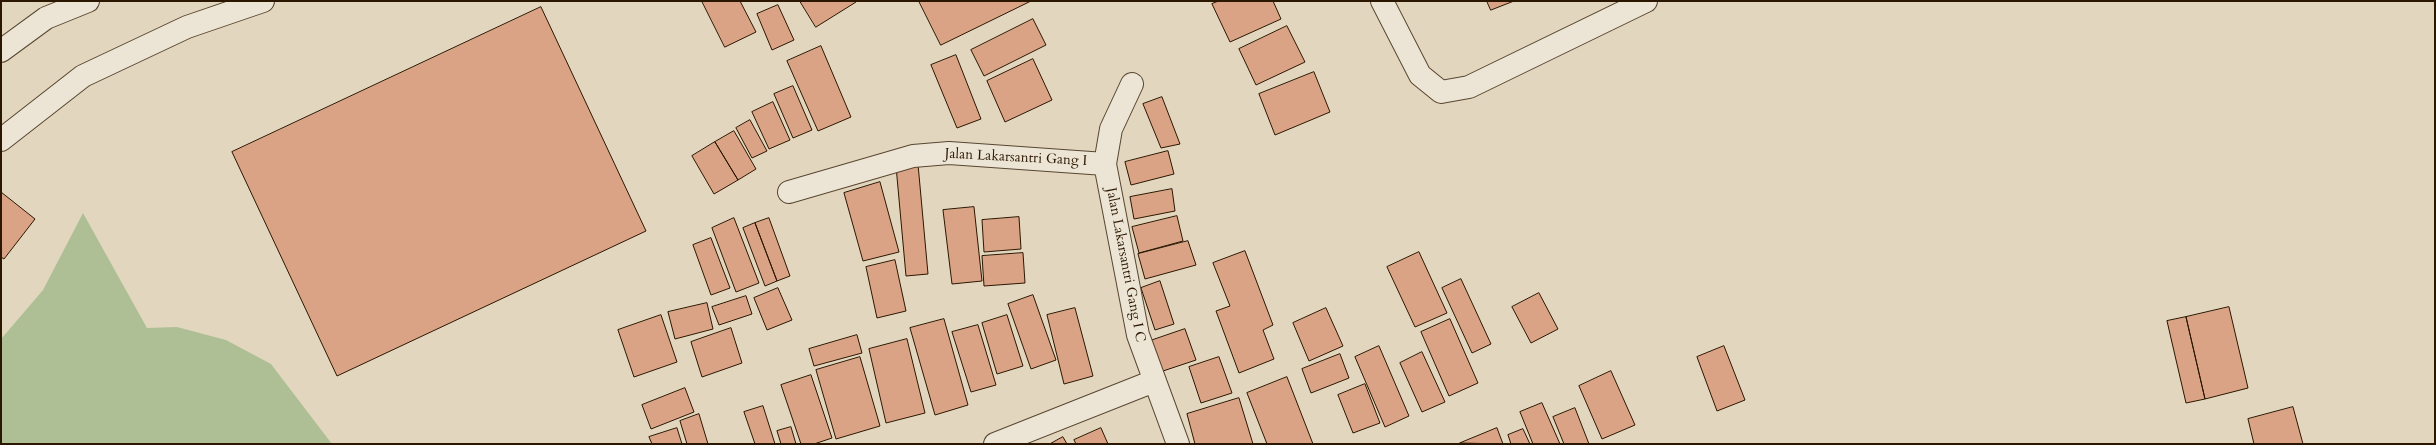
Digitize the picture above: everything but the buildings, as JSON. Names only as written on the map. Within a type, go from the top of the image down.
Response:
[{"type":"street","points":[[1,51],[46,18],[88,1]]},
{"type":"street","points":[[1,140],[83,76],[187,27],[263,1]]},
{"type":"street","points":[[1382,1],[1420,75],[1441,92],[1469,87],[1646,1]]},
{"type":"street","name":"Jalan Lakarsantri Gang I C","points":[[1132,84],[1112,129],[1105,164],[1138,335],[1178,444]]},
{"type":"street","name":"Jalan Lakarsantri Gang I","points":[[789,192],[913,156],[949,153],[1105,164]]},
{"type":"street","points":[[995,444],[1154,381]]},
{"type":"green space","points":[[83,213],[147,328],[177,327],[226,340],[271,364],[332,444],[1,444],[1,339],[43,290]]}]
